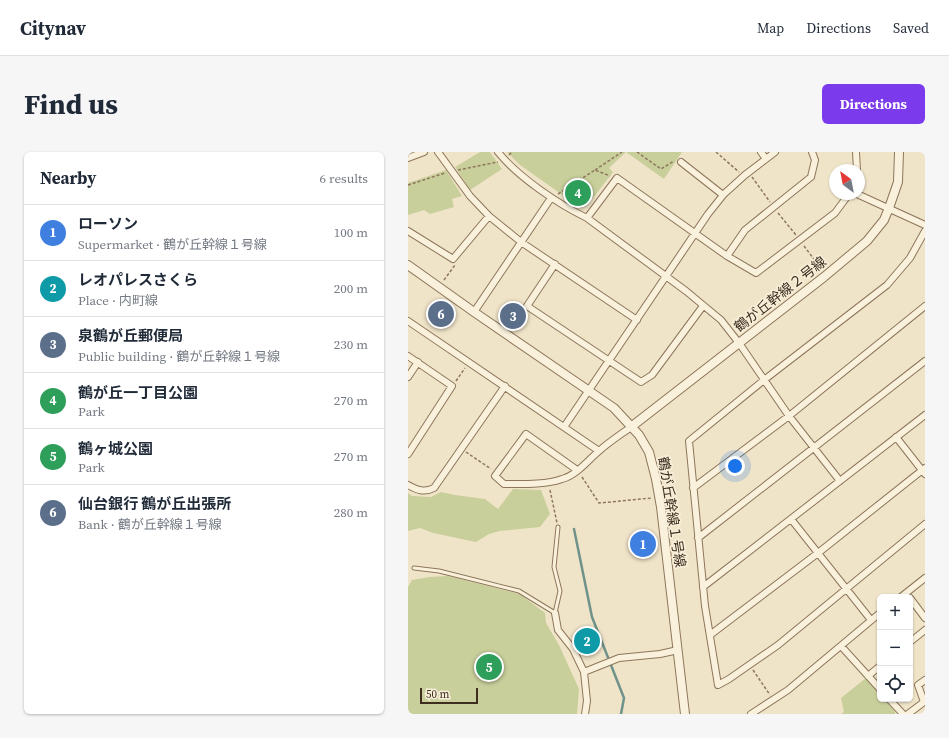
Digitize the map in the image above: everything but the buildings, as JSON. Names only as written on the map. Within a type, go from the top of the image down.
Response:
[{"type":"street","points":[[408,158],[424,152]]},
{"type":"street","points":[[438,152],[470,196],[489,216],[521,242],[637,320]]},
{"type":"street","points":[[498,152],[519,173],[551,198],[568,210],[587,218],[721,320],[739,343],[789,416],[840,481]]},
{"type":"street","points":[[761,152],[766,159]]},
{"type":"street","points":[[564,427],[723,195],[775,152]]},
{"type":"street","points":[[727,256],[745,230],[811,177],[815,160],[812,152]]},
{"type":"street","points":[[856,152],[857,164]]},
{"type":"street","name":"鶴が丘幹線２号線","points":[[631,427],[826,275],[867,241],[884,220],[889,208],[898,182],[898,152]]},
{"type":"street","points":[[679,161],[723,195]]},
{"type":"street","points":[[587,218],[617,178],[727,256],[756,273],[835,213],[845,200]]},
{"type":"street","points":[[865,197],[925,225]]},
{"type":"street","points":[[474,312],[551,198]]},
{"type":"street","points":[[408,231],[453,259],[489,216]]},
{"type":"street","points":[[925,231],[910,258],[887,285],[764,380],[689,441],[703,587],[718,685],[778,645],[925,524]]},
{"type":"street","points":[[555,264],[527,306],[642,382],[652,374],[703,306]]},
{"type":"street","name":"鶴が丘幹線１号線","points":[[408,265],[614,408],[638,435],[649,452],[659,497],[685,714]]},
{"type":"street","points":[[693,488],[789,416],[925,306]]},
{"type":"street","points":[[408,321],[599,451]]},
{"type":"street","points":[[408,356],[452,386],[408,454]]},
{"type":"street","points":[[698,538],[925,361]]},
{"type":"street","points":[[408,377],[418,362]]},
{"type":"street","points":[[408,485],[415,489],[427,491],[434,488],[505,386]]},
{"type":"street","points":[[703,587],[925,415]]},
{"type":"street","points":[[577,470],[526,434],[495,476],[504,484],[562,480],[570,476],[577,470],[599,451],[631,427]]},
{"type":"street","points":[[710,635],[924,471],[896,437]]},
{"type":"street","points":[[791,519],[871,620]]},
{"type":"street","points":[[911,594],[925,578]]},
{"type":"street","points":[[913,602],[925,618]]},
{"type":"street","points":[[555,613],[558,630],[573,649],[584,672],[587,701],[585,714]]},
{"type":"street","points":[[751,714],[788,690],[877,615]]},
{"type":"street","points":[[913,640],[925,630]]},
{"type":"street","points":[[841,646],[877,686]]},
{"type":"street","points":[[584,672],[616,659],[678,650]]},
{"type":"street","points":[[868,676],[877,668]]},
{"type":"street","points":[[908,714],[924,702],[918,685],[925,680]]},
{"type":"street","points":[[892,702],[903,714]]},
{"type":"lane","points":[[414,568],[439,571],[519,591],[555,613],[560,591],[554,567],[558,527]]},
{"type":"path","points":[[551,198],[622,152]]},
{"type":"path","points":[[637,152],[661,169],[679,161]]},
{"type":"path","points":[[716,152],[746,175],[774,207],[826,275]]},
{"type":"path","points":[[595,170],[617,178]]},
{"type":"path","points":[[444,280],[457,262],[453,259]]},
{"type":"path","points":[[452,386],[469,362]]},
{"type":"path","points":[[461,448],[498,473]]},
{"type":"path","points":[[577,470],[599,503],[659,497]]},
{"type":"path","points":[[548,482],[558,527]]},
{"type":"path","points":[[750,665],[773,700]]},
{"type":"green space","points":[[480,152],[490,152],[502,169],[470,190],[455,167]]},
{"type":"green space","points":[[507,152],[626,152],[609,168],[613,172],[587,206],[581,208],[520,165]]},
{"type":"green space","points":[[626,152],[682,152],[664,179]]},
{"type":"green space","points":[[446,170],[462,196],[452,199],[454,207],[430,214],[424,210],[408,215],[408,183]]},
{"type":"green space","points":[[513,489],[541,490],[550,514],[540,527],[500,531],[489,534],[476,542],[433,533],[420,528],[408,531],[408,493],[412,496],[431,497],[441,492],[485,499],[498,509]]},
{"type":"green space","points":[[448,576],[520,594],[545,613],[546,623],[559,645],[579,689],[577,714],[408,714],[408,587],[412,580]]},
{"type":"green space","points":[[866,678],[877,691],[877,702],[887,702],[895,714],[841,714],[844,712],[841,698]]},
{"type":"waterway","points":[[574,529],[592,617],[624,698],[621,714]]},
{"type":"place","name":"鶴が丘一丁目公園","points":[[578,193]]},
{"type":"place","name":"仙台銀行 鶴が丘出張所","points":[[441,314]]},
{"type":"place","name":"泉鶴が丘郵便局","points":[[513,316]]},
{"type":"place","name":"ローソン","points":[[643,544]]},
{"type":"place","name":"レオパレスさくら","points":[[587,641]]},
{"type":"place","name":"鶴ヶ城公園","points":[[489,667]]}]
